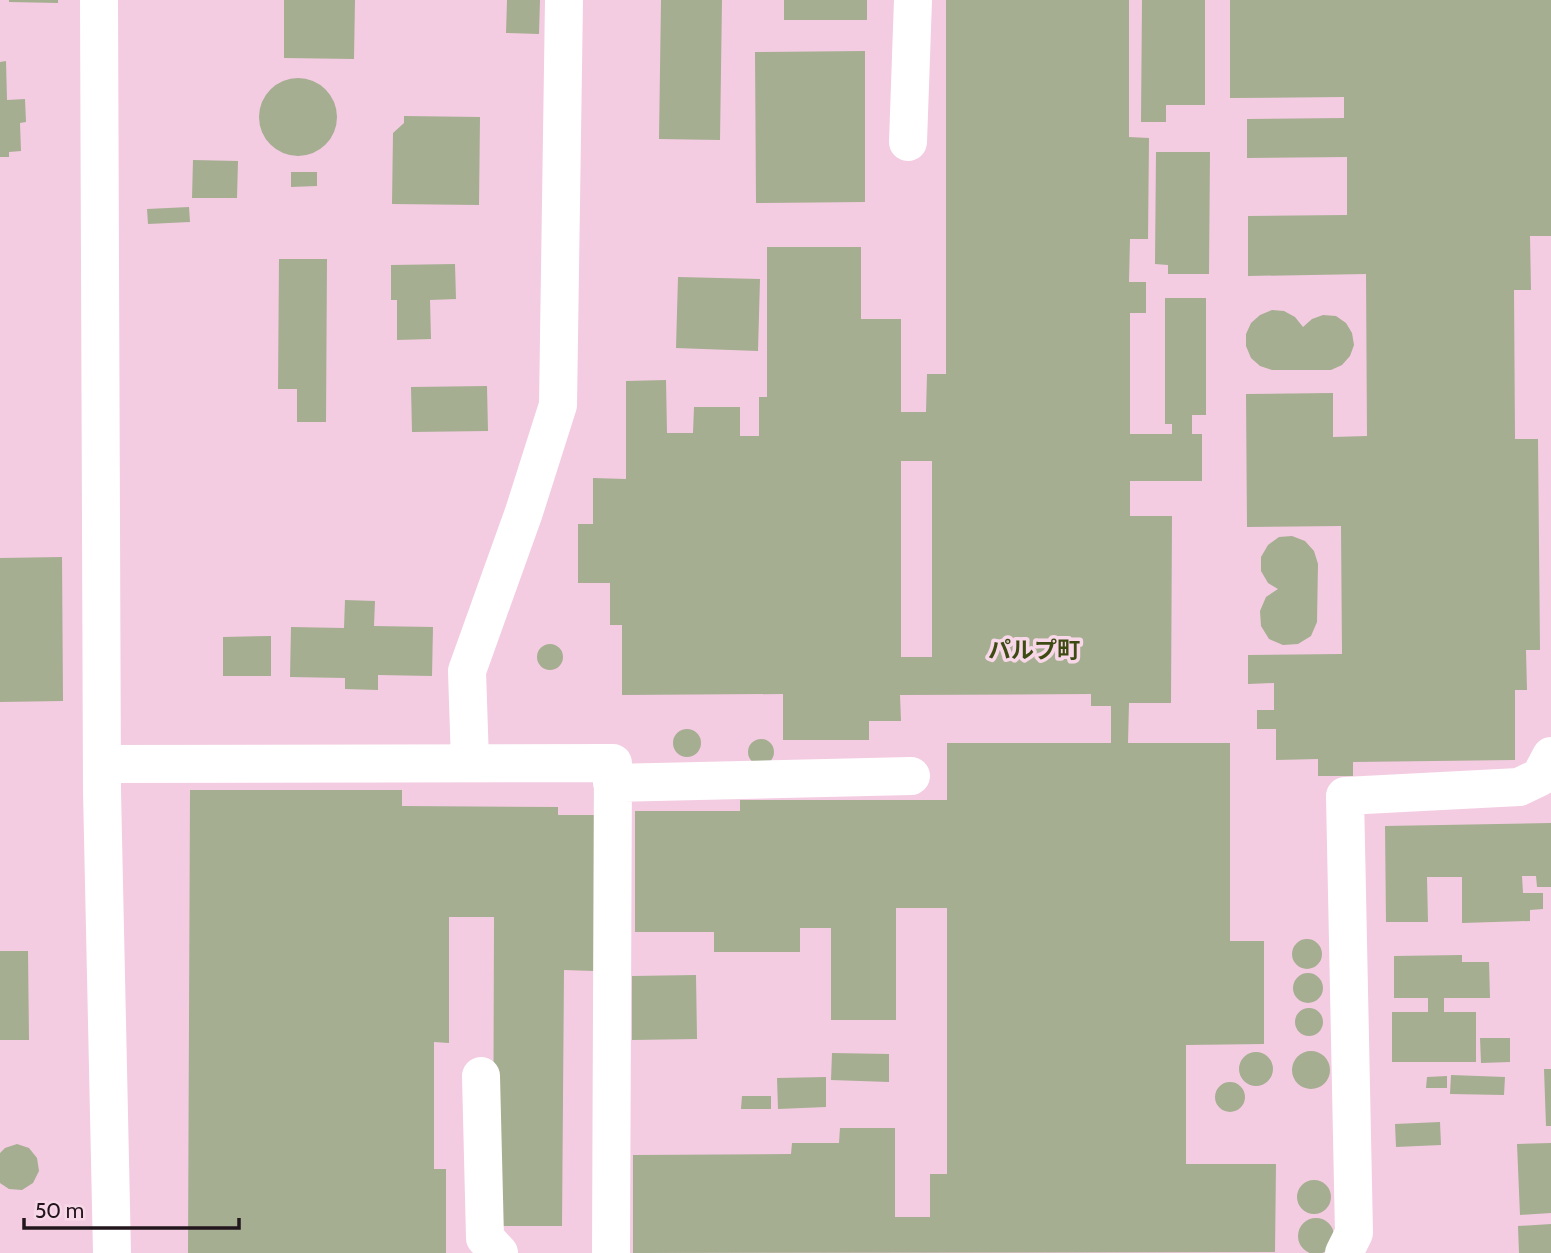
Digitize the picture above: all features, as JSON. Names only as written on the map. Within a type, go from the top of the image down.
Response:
[{"type":"lane","points":[[99,0],[102,764],[112,1253]]},
{"type":"lane","points":[[470,762],[467,671],[524,512],[558,405],[564,0]]},
{"type":"lane","points":[[908,142],[914,0]]},
{"type":"lane","points":[[1344,1253],[1354,1233],[1345,796],[1519,787],[1539,777],[1551,756]]},
{"type":"lane","points":[[102,764],[613,763],[611,1253]]},
{"type":"lane","points":[[612,783],[911,776]]},
{"type":"lane","points":[[481,1076],[485,1238],[499,1253]]},
{"type":"shaded area","points":[[0,0],[1551,0],[1551,1253],[0,1253]]},
{"type":"building","points":[[58,0],[58,3],[9,2]]},
{"type":"building","points":[[284,0],[355,0],[354,59],[284,58]]},
{"type":"building","points":[[507,0],[540,0],[539,34],[506,33]]},
{"type":"building","points":[[661,0],[722,0],[720,140],[659,139]]},
{"type":"building","points":[[784,0],[867,0],[867,20],[784,20]]},
{"type":"building","points":[[946,0],[1129,0],[1129,137],[1149,138],[1148,239],[1130,239],[1129,282],[1146,282],[1146,313],[1130,313],[1130,434],[1172,434],[1172,424],[1165,424],[1165,298],[1206,298],[1206,415],[1192,415],[1192,434],[1202,434],[1202,481],[1130,481],[1130,516],[1172,516],[1171,703],[1129,703],[1128,743],[1230,743],[1230,941],[1264,941],[1264,1044],[1186,1045],[1186,1164],[1276,1164],[1275,1252],[633,1253],[633,1155],[791,1154],[792,1143],[839,1143],[840,1128],[895,1128],[895,1217],[930,1217],[930,1174],[947,1174],[947,908],[896,908],[896,1020],[831,1020],[831,928],[800,928],[800,952],[714,952],[714,932],[635,932],[635,811],[740,811],[740,800],[947,800],[947,743],[1111,743],[1111,706],[1091,706],[1091,694],[900,695],[901,721],[869,721],[869,740],[783,740],[783,694],[622,695],[622,625],[610,625],[610,583],[578,583],[578,524],[593,524],[593,478],[626,479],[626,381],[666,380],[667,433],[693,433],[694,407],[740,407],[740,436],[759,436],[759,397],[767,397],[767,247],[861,247],[861,319],[901,319],[901,412],[926,412],[927,374],[946,374]],"holes":[[[901,461],[932,461],[932,657],[901,657]]]},
{"type":"building","points":[[1142,0],[1205,0],[1205,105],[1166,105],[1166,122],[1141,122]]},
{"type":"building","points":[[1230,0],[1551,0],[1551,236],[1530,236],[1531,290],[1514,290],[1515,439],[1538,439],[1540,650],[1526,650],[1527,690],[1515,690],[1515,760],[1353,762],[1353,776],[1318,776],[1318,759],[1276,760],[1276,729],[1257,729],[1257,710],[1274,710],[1274,683],[1248,684],[1248,655],[1342,654],[1341,526],[1247,527],[1246,394],[1333,393],[1333,437],[1367,436],[1366,274],[1248,276],[1248,216],[1347,215],[1347,157],[1247,158],[1247,119],[1344,118],[1344,97],[1230,98]]},
{"type":"building","points":[[865,51],[865,202],[756,203],[755,52]]},
{"type":"building","points":[[6,61],[7,100],[25,99],[26,122],[20,123],[21,151],[9,152],[9,157],[0,157],[0,62]]},
{"type":"building","points":[[298,78],[313,81],[330,95],[337,117],[334,132],[320,149],[298,156],[283,153],[266,139],[259,117],[262,102],[276,85]]},
{"type":"building","points":[[404,116],[480,117],[479,205],[392,204],[393,133],[404,123]]},
{"type":"building","points":[[1156,152],[1210,152],[1209,274],[1168,274],[1168,265],[1155,264]]},
{"type":"building","points":[[193,160],[238,161],[237,198],[192,198]]},
{"type":"building","points":[[291,172],[317,172],[317,186],[291,187]]},
{"type":"building","points":[[189,207],[190,222],[148,224],[147,209]]},
{"type":"building","points":[[279,259],[327,259],[326,422],[297,422],[297,389],[278,389]]},
{"type":"building","points":[[455,264],[456,299],[430,300],[431,339],[397,340],[397,300],[391,300],[391,265]]},
{"type":"building","points":[[678,277],[760,279],[758,351],[676,348]]},
{"type":"building","points":[[1272,310],[1284,311],[1295,317],[1303,327],[1312,319],[1323,315],[1336,316],[1346,323],[1352,333],[1354,345],[1350,356],[1342,365],[1331,370],[1272,370],[1260,366],[1251,358],[1246,346],[1246,334],[1251,323]]},
{"type":"building","points":[[487,386],[488,431],[412,432],[411,387]]},
{"type":"building","points":[[1292,536],[1305,541],[1314,551],[1318,564],[1317,622],[1311,636],[1298,644],[1283,645],[1269,639],[1261,626],[1260,611],[1266,597],[1278,589],[1268,583],[1261,571],[1261,557],[1268,545],[1279,537]]},
{"type":"building","points":[[62,557],[63,701],[0,702],[0,558]]},
{"type":"building","points":[[345,600],[375,601],[374,626],[433,627],[432,676],[378,675],[378,690],[345,689],[345,678],[290,677],[291,627],[344,628]]},
{"type":"building","points":[[271,636],[271,676],[223,676],[223,637]]},
{"type":"building","points":[[550,644],[560,647],[563,657],[560,667],[550,670],[540,667],[537,657],[540,647]]},
{"type":"building","points":[[687,729],[697,733],[701,743],[697,753],[687,757],[677,753],[673,743],[677,733]]},
{"type":"building","points":[[761,739],[770,743],[774,752],[770,761],[761,765],[752,761],[748,752],[752,743]]},
{"type":"building","points":[[190,790],[402,790],[402,806],[558,807],[558,815],[595,815],[594,971],[564,970],[562,1226],[493,1226],[494,917],[449,917],[449,1043],[434,1042],[434,1169],[446,1169],[446,1253],[188,1253]]},
{"type":"building","points":[[1551,823],[1551,887],[1537,887],[1536,876],[1522,876],[1523,893],[1543,893],[1543,909],[1530,910],[1530,921],[1462,923],[1462,877],[1427,877],[1428,922],[1386,922],[1385,826]]},
{"type":"building","points":[[1307,939],[1313,940],[1321,948],[1321,960],[1313,968],[1307,969],[1301,968],[1293,960],[1292,954],[1293,948],[1301,940]]},
{"type":"building","points":[[0,951],[28,951],[29,1040],[0,1040]]},
{"type":"building","points":[[1462,955],[1462,962],[1489,962],[1490,998],[1444,998],[1444,1012],[1476,1012],[1476,1062],[1392,1062],[1392,1012],[1428,1012],[1428,998],[1394,998],[1394,956]]},
{"type":"building","points":[[1308,973],[1314,974],[1322,982],[1322,994],[1314,1002],[1308,1003],[1302,1002],[1294,994],[1293,988],[1294,982],[1302,974]]},
{"type":"building","points":[[696,975],[697,1039],[632,1040],[632,976]]},
{"type":"building","points":[[1309,1008],[1319,1012],[1323,1022],[1319,1032],[1309,1036],[1299,1032],[1295,1022],[1299,1012]]},
{"type":"building","points":[[1480,1038],[1510,1038],[1510,1062],[1481,1063]]},
{"type":"building","points":[[1311,1051],[1325,1056],[1330,1070],[1325,1084],[1311,1089],[1297,1084],[1292,1070],[1297,1056]]},
{"type":"building","points":[[1256,1052],[1268,1057],[1273,1069],[1268,1081],[1256,1086],[1244,1081],[1239,1069],[1244,1057]]},
{"type":"building","points":[[832,1053],[889,1054],[889,1082],[831,1080]]},
{"type":"building","points":[[1544,1069],[1551,1069],[1551,1126],[1546,1126]]},
{"type":"building","points":[[1451,1075],[1505,1077],[1504,1095],[1450,1094]]},
{"type":"building","points":[[1447,1076],[1447,1088],[1426,1088],[1427,1077]]},
{"type":"building","points":[[826,1077],[826,1107],[778,1109],[777,1078]]},
{"type":"building","points":[[1230,1082],[1241,1086],[1245,1097],[1241,1108],[1230,1112],[1219,1108],[1215,1097],[1219,1086]]},
{"type":"building","points":[[742,1096],[771,1096],[771,1109],[741,1109]]},
{"type":"building","points":[[1440,1122],[1441,1145],[1396,1147],[1395,1124]]},
{"type":"building","points":[[1551,1143],[1551,1213],[1520,1215],[1517,1144]]},
{"type":"building","points":[[17,1144],[29,1148],[37,1158],[39,1171],[33,1183],[22,1190],[9,1189],[0,1183],[0,1153]]},
{"type":"building","points":[[1314,1180],[1326,1185],[1331,1197],[1326,1209],[1314,1214],[1302,1209],[1297,1197],[1302,1185]]},
{"type":"building","points":[[1316,1218],[1328,1224],[1334,1236],[1328,1248],[1316,1254],[1304,1248],[1298,1236],[1304,1224]]},
{"type":"building","points":[[1551,1224],[1551,1253],[1519,1253],[1518,1226]]},
{"type":"district","name":"パルプ町","points":[[1034,650]]}]
